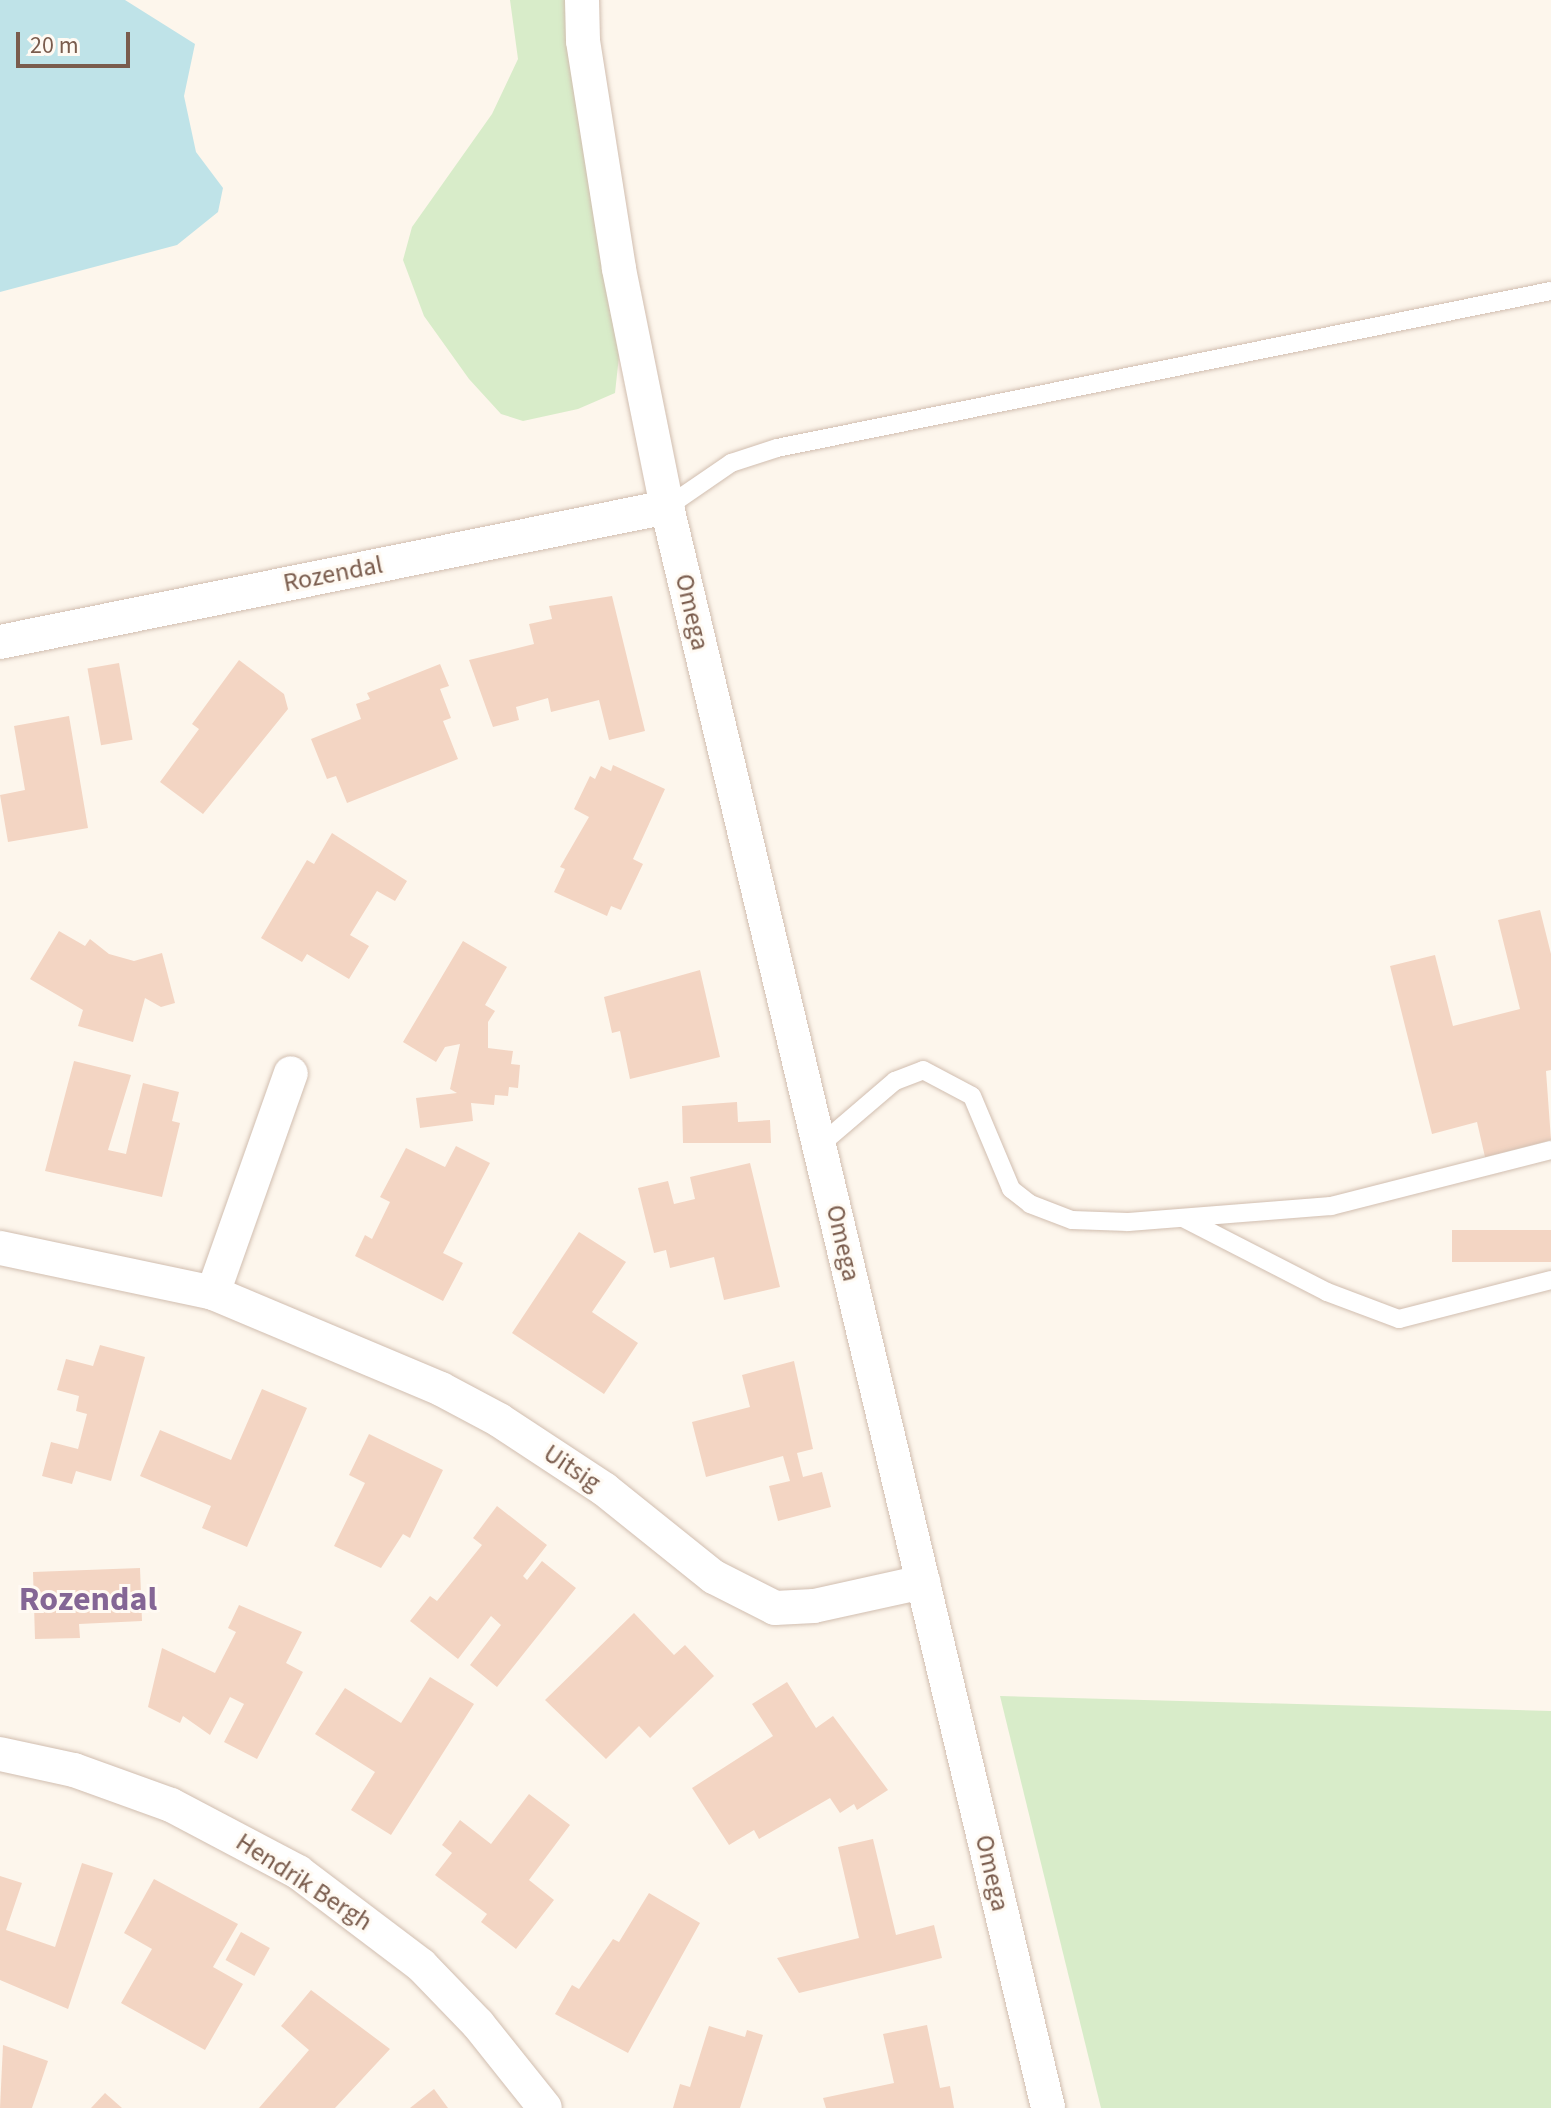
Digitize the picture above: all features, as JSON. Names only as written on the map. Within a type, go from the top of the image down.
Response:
[{"type":"street","name":"Omega","points":[[582,0],[583,41],[639,377],[667,507],[1048,2108]]},
{"type":"street","name":"Rozendal","points":[[0,642],[667,507]]},
{"type":"street","points":[[213,1293],[291,1073]]},
{"type":"street","name":"Uitsig","points":[[0,1248],[213,1293],[349,1346],[499,1420],[604,1489],[740,1595],[775,1608],[814,1606],[923,1582]]},
{"type":"street","name":"Hendrik Bergh","points":[[0,1754],[74,1770],[171,1805],[298,1872],[421,1965],[478,2024],[545,2108]]},
{"type":"lane","points":[[667,507],[731,463],[777,448],[1551,291]]},
{"type":"lane","points":[[820,1145],[895,1081],[923,1070],[972,1096],[1011,1189],[1030,1204],[1072,1220],[1183,1218],[1331,1206],[1551,1150]]},
{"type":"lane","points":[[1183,1218],[1327,1292],[1399,1319],[1551,1280]]},
{"type":"green space","points":[[510,0],[572,0],[619,356],[615,393],[578,409],[523,421],[501,414],[469,379],[424,316],[403,260],[412,227],[492,114],[518,59]]},
{"type":"green space","points":[[1000,1696],[1551,1711],[1551,2108],[1101,2108]]},
{"type":"water","points":[[0,0],[125,0],[195,44],[184,96],[196,152],[223,188],[218,212],[177,245],[0,292]]},
{"type":"building","points":[[612,596],[645,731],[609,740],[599,700],[551,712],[548,698],[516,707],[519,720],[493,727],[469,660],[534,644],[529,624],[552,619],[549,606]]},
{"type":"building","points":[[239,660],[284,694],[288,709],[203,814],[160,782],[199,729],[192,724]]},
{"type":"building","points":[[119,663],[133,740],[101,745],[87,669]]},
{"type":"building","points":[[440,664],[449,686],[440,689],[451,718],[443,721],[458,759],[347,803],[336,776],[327,779],[311,739],[361,719],[356,704],[370,699],[367,693]]},
{"type":"building","points":[[69,716],[88,828],[8,842],[0,795],[25,790],[14,726]]},
{"type":"building","points":[[613,765],[665,789],[633,859],[643,864],[621,910],[611,906],[607,916],[554,892],[565,869],[560,867],[589,817],[574,809],[590,776],[595,779],[601,766],[611,771]]},
{"type":"building","points":[[332,833],[407,881],[395,901],[377,891],[350,935],[369,946],[349,979],[307,954],[302,962],[261,938],[307,860],[314,864]]},
{"type":"building","points":[[1540,910],[1551,954],[1551,1070],[1546,1071],[1551,1140],[1485,1157],[1477,1122],[1432,1134],[1390,966],[1435,955],[1453,1026],[1520,1009],[1498,920]]},
{"type":"building","points":[[59,931],[85,946],[90,939],[109,954],[134,961],[162,953],[175,1003],[161,1007],[145,998],[133,1042],[78,1026],[83,1010],[30,979]]},
{"type":"building","points":[[463,941],[507,967],[485,1005],[495,1011],[488,1022],[488,1048],[513,1051],[511,1064],[520,1065],[518,1088],[509,1087],[508,1096],[495,1095],[494,1105],[471,1103],[473,1121],[420,1128],[416,1098],[457,1093],[450,1089],[460,1044],[445,1047],[436,1062],[403,1042]]},
{"type":"building","points":[[700,970],[720,1057],[630,1079],[620,1031],[612,1033],[604,997]]},
{"type":"building","points":[[74,1061],[131,1075],[108,1150],[126,1154],[143,1083],[179,1092],[172,1121],[180,1123],[162,1197],[45,1171]]},
{"type":"building","points":[[737,1102],[738,1122],[770,1120],[771,1143],[683,1143],[682,1106]]},
{"type":"building","points":[[456,1146],[490,1163],[443,1253],[463,1263],[443,1301],[355,1256],[365,1235],[372,1239],[390,1202],[380,1197],[406,1148],[445,1167]]},
{"type":"building","points":[[750,1163],[780,1287],[724,1300],[714,1257],[670,1268],[666,1250],[654,1253],[638,1188],[668,1181],[674,1204],[695,1199],[690,1177]]},
{"type":"building","points":[[1452,1230],[1551,1230],[1551,1262],[1452,1262]]},
{"type":"building","points":[[579,1232],[626,1262],[592,1312],[638,1343],[604,1394],[512,1333]]},
{"type":"building","points":[[100,1345],[145,1357],[111,1481],[76,1471],[72,1484],[42,1476],[51,1442],[78,1449],[87,1414],[76,1411],[79,1396],[57,1390],[66,1359],[93,1366]]},
{"type":"building","points":[[794,1361],[813,1449],[797,1453],[803,1477],[822,1472],[831,1507],[778,1521],[769,1486],[790,1481],[783,1456],[706,1477],[692,1422],[750,1407],[742,1375]]},
{"type":"building","points":[[262,1389],[307,1408],[247,1547],[202,1528],[211,1506],[140,1476],[160,1430],[231,1460]]},
{"type":"building","points":[[369,1434],[443,1470],[410,1538],[403,1534],[381,1568],[334,1546],[365,1483],[349,1475]]},
{"type":"building","points":[[497,1506],[547,1545],[523,1576],[527,1580],[542,1561],[576,1588],[497,1687],[470,1665],[501,1625],[491,1616],[458,1659],[410,1621],[430,1596],[437,1601],[482,1545],[473,1538]]},
{"type":"building","points":[[140,1568],[142,1621],[79,1624],[80,1638],[35,1639],[33,1572]]},
{"type":"building","points":[[239,1605],[302,1632],[286,1663],[303,1672],[257,1759],[224,1742],[244,1704],[230,1697],[210,1735],[183,1716],[180,1723],[148,1707],[162,1648],[215,1673],[236,1632],[228,1628]]},
{"type":"building","points":[[634,1613],[674,1655],[685,1645],[714,1676],[650,1738],[639,1726],[606,1759],[545,1700]]},
{"type":"building","points":[[430,1677],[474,1704],[391,1835],[351,1810],[375,1772],[315,1734],[345,1688],[401,1723]]},
{"type":"building","points":[[787,1682],[816,1728],[833,1716],[888,1790],[857,1810],[854,1804],[840,1813],[830,1798],[759,1839],[754,1830],[729,1845],[692,1788],[773,1736],[752,1704]]},
{"type":"building","points":[[529,1794],[570,1825],[529,1880],[554,1900],[516,1949],[481,1922],[487,1914],[435,1875],[452,1853],[442,1845],[460,1820],[491,1844]]},
{"type":"building","points":[[873,1839],[896,1935],[934,1925],[942,1958],[799,1993],[777,1958],[859,1938],[838,1847]]},
{"type":"building","points":[[82,1863],[113,1873],[68,2009],[0,1980],[0,1876],[22,1883],[6,1930],[55,1947]]},
{"type":"building","points":[[154,1879],[238,1924],[213,1967],[243,1984],[205,2050],[121,2003],[152,1949],[124,1933]]},
{"type":"building","points":[[649,1893],[700,1923],[628,2053],[555,2014],[572,1985],[579,1989],[613,1939],[619,1942]]},
{"type":"building","points":[[241,1932],[270,1948],[254,1976],[225,1960]]},
{"type":"building","points":[[311,1990],[390,2049],[335,2108],[259,2108],[309,2050],[281,2026]]},
{"type":"building","points":[[927,2025],[940,2088],[950,2086],[954,2108],[826,2108],[823,2098],[894,2083],[883,2034]]},
{"type":"building","points":[[709,2026],[745,2037],[747,2030],[763,2035],[740,2108],[673,2108],[680,2084],[690,2087]]},
{"type":"building","points":[[3,2045],[48,2061],[32,2108],[0,2108]]},
{"type":"building","points":[[434,2089],[448,2108],[410,2108]]},
{"type":"building","points":[[105,2093],[122,2108],[91,2108]]},
{"type":"district","name":"Rozendal","points":[[88,1600]]}]
